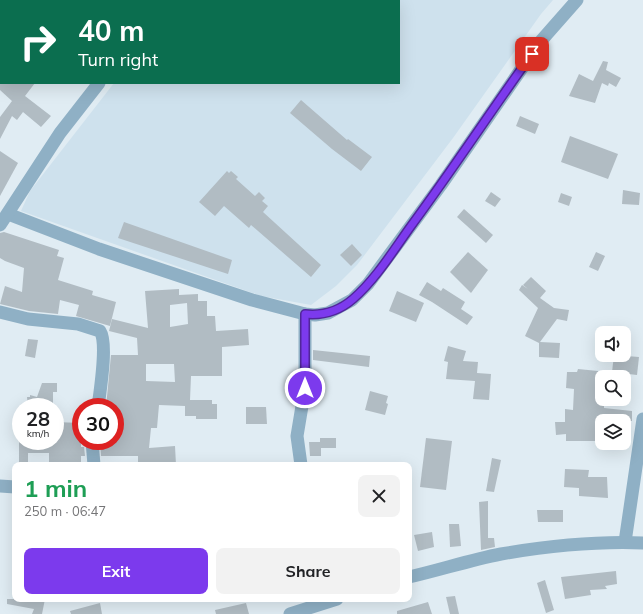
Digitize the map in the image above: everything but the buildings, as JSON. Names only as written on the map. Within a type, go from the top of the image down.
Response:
[{"type":"street","points":[[8,214],[66,238],[170,274],[252,300],[305,314],[315,315],[328,313],[340,308],[352,300],[368,284],[442,185],[540,42],[577,0]]},
{"type":"street","points":[[0,225],[60,133],[98,84]]},
{"type":"street","points":[[0,312],[28,319],[78,324],[100,331],[103,338],[104,352],[99,398]]},
{"type":"street","points":[[300,462],[297,436],[305,388],[305,314]]},
{"type":"street","points":[[625,542],[643,419]]},
{"type":"street","points":[[93,450],[94,462]]},
{"type":"street","points":[[0,486],[12,487]]},
{"type":"street","points":[[412,576],[499,555],[542,548],[587,543],[643,542]]},
{"type":"street","points":[[290,614],[323,602]]},
{"type":"shaded area","points":[[400,0],[553,0],[541,14],[453,138],[357,265],[336,286],[311,305],[261,296],[21,211],[30,191],[113,84],[400,84]]},
{"type":"route","points":[[305,388],[305,314],[315,315],[328,313],[340,308],[352,300],[368,284],[442,185],[507,88],[532,54]]}]
